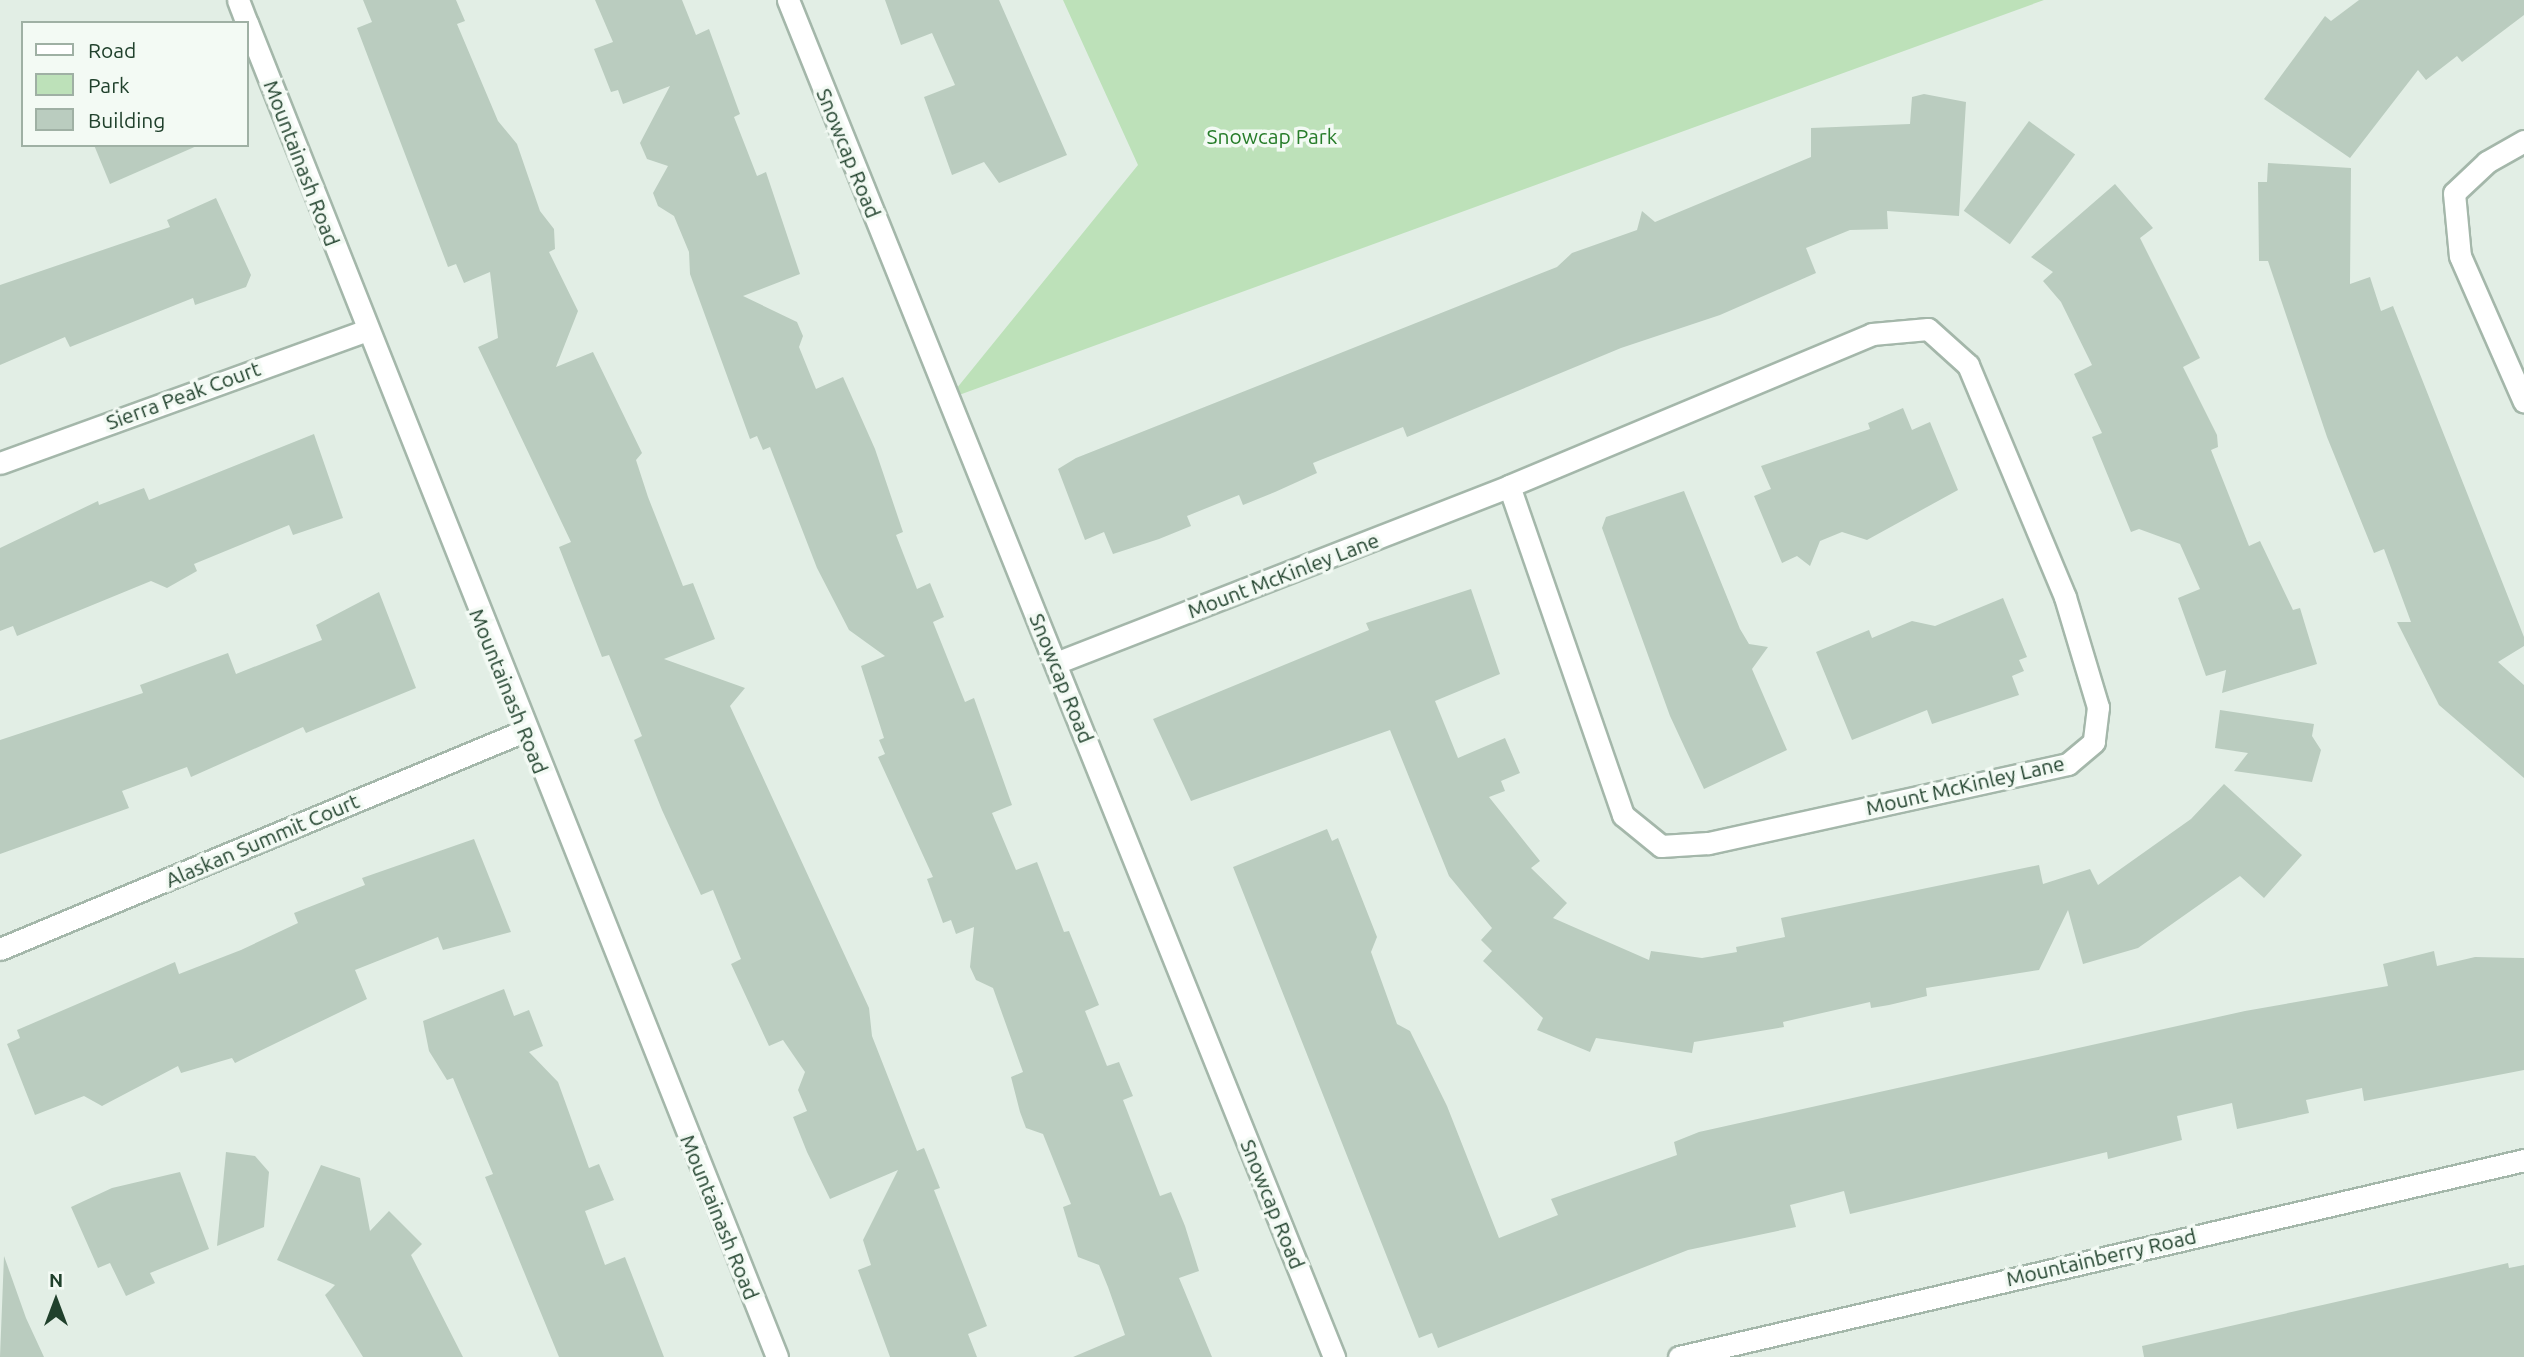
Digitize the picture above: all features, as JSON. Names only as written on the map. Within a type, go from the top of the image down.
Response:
[{"type":"street","name":"Mountainash Road","points":[[238,0],[246,21]]},
{"type":"street","name":"Snowcap Road","points":[[788,0],[1334,1357]]},
{"type":"street","name":"Mountainash Road","points":[[248,26],[524,731],[777,1357]]},
{"type":"street","points":[[2524,141],[2487,162],[2454,193],[2460,256],[2524,402]]},
{"type":"street","name":"Mount McKinley Lane","points":[[1056,663],[1509,486],[1872,334],[1928,329],[1968,365],[2065,597],[2098,707],[2094,742],[2068,764],[1708,843],[1661,846],[1623,815],[1509,486]]},
{"type":"street","name":"Sierra Peak Court","points":[[0,463],[367,330]]},
{"type":"street","name":"Alaskan Summit Court","points":[[0,949],[524,731]]},
{"type":"street","name":"Mountainberry Road","points":[[1679,1357],[2524,1160]]},
{"type":"green space","name":"Snowcap Park","points":[[1063,0],[2044,0],[948,399],[1138,165]]},
{"type":"building","points":[[363,0],[456,0],[465,21],[457,24],[498,121],[517,144],[540,211],[554,229],[555,249],[549,252],[578,311],[556,367],[593,352],[642,453],[636,460],[683,586],[693,583],[715,639],[664,659],[745,688],[730,706],[869,1008],[872,1036],[917,1151],[924,1148],[940,1188],[934,1190],[987,1326],[968,1334],[977,1357],[890,1357],[858,1270],[871,1265],[863,1240],[898,1170],[830,1199],[807,1152],[793,1117],[807,1111],[798,1090],[805,1072],[783,1040],[769,1046],[731,964],[741,959],[713,890],[701,895],[662,810],[634,740],[642,736],[609,655],[602,657],[559,547],[571,542],[478,347],[498,338],[490,272],[464,283],[456,264],[448,267],[357,28],[372,22]]},
{"type":"building","points":[[595,0],[682,0],[696,35],[709,29],[740,114],[734,117],[757,176],[766,172],[800,274],[743,296],[797,322],[803,336],[799,347],[816,389],[843,377],[875,449],[903,532],[896,535],[917,589],[930,583],[944,617],[933,622],[965,702],[974,698],[1012,805],[992,813],[1016,870],[1037,862],[1064,932],[1069,931],[1099,1005],[1085,1011],[1107,1066],[1119,1062],[1133,1096],[1123,1100],[1160,1196],[1171,1192],[1185,1226],[1199,1271],[1179,1278],[1212,1357],[1073,1357],[1125,1335],[1099,1265],[1078,1257],[1063,1207],[1071,1204],[1043,1134],[1026,1128],[1020,1112],[1011,1077],[1023,1072],[993,988],[976,980],[970,967],[974,927],[956,934],[951,920],[943,923],[927,879],[933,877],[878,757],[885,754],[879,740],[884,738],[861,666],[885,656],[849,630],[817,568],[770,447],[763,450],[757,436],[750,439],[690,274],[689,252],[674,216],[658,206],[653,193],[668,166],[647,159],[640,143],[670,86],[623,104],[618,90],[611,92],[594,49],[613,42]]},
{"type":"building","points":[[885,0],[999,0],[1067,155],[999,183],[984,162],[952,175],[924,97],[955,85],[932,33],[901,45]]},
{"type":"building","points":[[2359,0],[2524,0],[2524,15],[2462,62],[2457,56],[2426,80],[2418,70],[2350,158],[2264,99],[2325,16],[2331,21]]},
{"type":"building","points":[[1924,94],[1966,102],[1959,216],[1887,211],[1888,229],[1850,230],[1806,248],[1816,273],[1720,315],[1621,348],[1407,437],[1403,427],[1313,463],[1317,473],[1275,492],[1243,505],[1239,495],[1187,516],[1191,526],[1159,539],[1113,554],[1104,532],[1085,540],[1058,469],[1076,458],[1557,267],[1572,253],[1637,230],[1642,211],[1655,222],[1811,157],[1811,128],[1910,124],[1912,97]]},
{"type":"building","points":[[2029,121],[2075,155],[2010,244],[1964,211]]},
{"type":"building","points":[[95,147],[194,147],[110,184]]},
{"type":"building","points":[[2268,163],[2351,168],[2350,284],[2370,277],[2381,311],[2393,306],[2524,637],[2524,646],[2498,662],[2524,685],[2524,778],[2439,705],[2397,622],[2411,622],[2384,549],[2374,553],[2327,437],[2268,261],[2259,261],[2258,182],[2267,182]]},
{"type":"building","points":[[2115,184],[2153,228],[2140,238],[2200,358],[2183,367],[2217,435],[2218,447],[2211,450],[2249,546],[2260,541],[2293,610],[2300,608],[2317,664],[2222,693],[2226,670],[2206,676],[2178,598],[2200,589],[2180,544],[2139,529],[2131,532],[2092,437],[2102,433],[2074,374],[2092,365],[2061,302],[2043,281],[2053,272],[2031,257]]},
{"type":"building","points":[[216,198],[251,275],[246,287],[195,305],[193,298],[70,347],[65,337],[0,365],[0,285],[170,227],[167,220]]},
{"type":"building","points":[[1903,408],[1912,430],[1930,422],[1958,490],[1867,540],[1842,532],[1820,541],[1810,566],[1797,556],[1782,563],[1754,496],[1771,489],[1761,466],[1870,429],[1868,423]]},
{"type":"building","points":[[314,434],[343,518],[293,535],[289,525],[194,564],[197,571],[167,588],[151,581],[17,636],[13,626],[0,631],[0,548],[98,501],[99,505],[144,488],[149,500]]},
{"type":"building","points":[[1684,491],[1740,629],[1749,644],[1768,647],[1752,669],[1787,750],[1704,789],[1670,716],[1602,528],[1606,517]]},
{"type":"building","points":[[1471,589],[1500,674],[1435,701],[1458,758],[1505,738],[1520,773],[1501,781],[1505,791],[1489,797],[1540,861],[1531,868],[1567,903],[1553,918],[1649,960],[1651,951],[1702,958],[1737,952],[1736,947],[1785,937],[1781,918],[2039,865],[2043,884],[2090,869],[2098,885],[2191,819],[2224,784],[2302,855],[2264,898],[2240,876],[2138,948],[2083,964],[2068,910],[2039,970],[1926,988],[1927,996],[1889,1005],[1871,1008],[1870,1002],[1783,1022],[1784,1027],[1694,1042],[1692,1053],[1596,1038],[1590,1052],[1537,1030],[1543,1018],[1483,961],[1492,951],[1481,940],[1492,928],[1449,876],[1390,730],[1191,801],[1153,719],[1369,630],[1366,623]]},
{"type":"building","points":[[379,592],[416,688],[306,733],[303,727],[191,777],[187,767],[122,791],[129,808],[0,854],[0,740],[143,693],[140,685],[228,653],[236,674],[322,640],[316,625]]},
{"type":"building","points":[[2003,598],[2027,657],[2019,660],[2024,671],[2012,676],[2019,695],[1932,724],[1927,710],[1852,740],[1816,652],[1869,630],[1872,638],[1912,621],[1935,626]]},
{"type":"building","points":[[2220,710],[2314,724],[2312,736],[2321,750],[2312,782],[2234,771],[2248,753],[2215,748]]},
{"type":"building","points":[[1327,829],[1332,841],[1338,838],[1377,937],[1371,952],[1397,1024],[1410,1031],[1447,1106],[1499,1238],[1558,1215],[1551,1199],[1677,1155],[1674,1142],[1699,1132],[2245,1011],[2388,986],[2383,964],[2434,951],[2437,966],[2475,957],[2524,958],[2524,1070],[2364,1101],[2362,1088],[2306,1100],[2309,1113],[2237,1129],[2232,1103],[2177,1116],[2182,1140],[2108,1159],[2107,1152],[1850,1214],[1844,1191],[1790,1205],[1796,1227],[1688,1250],[1438,1348],[1432,1333],[1419,1338],[1233,867]]},
{"type":"building","points":[[474,839],[511,932],[443,950],[438,937],[355,970],[367,999],[235,1063],[232,1058],[181,1073],[178,1066],[102,1106],[84,1096],[35,1115],[7,1044],[20,1038],[17,1030],[175,962],[179,974],[241,950],[298,923],[294,913],[365,885],[362,878]]},
{"type":"building","points":[[504,989],[514,1016],[529,1010],[543,1046],[529,1052],[558,1082],[589,1168],[599,1164],[614,1200],[585,1211],[605,1265],[625,1257],[664,1357],[559,1357],[485,1177],[493,1174],[453,1078],[447,1080],[429,1051],[423,1021]]},
{"type":"building","points":[[226,1152],[255,1156],[269,1172],[264,1227],[217,1246]]},
{"type":"building","points":[[321,1165],[360,1178],[370,1231],[389,1211],[422,1244],[411,1255],[463,1357],[363,1357],[325,1295],[335,1285],[277,1260]]},
{"type":"building","points":[[180,1172],[209,1249],[150,1273],[155,1283],[126,1296],[110,1263],[98,1268],[71,1207],[112,1188]]},
{"type":"building","points":[[4,1256],[26,1318],[44,1357],[0,1357]]},
{"type":"building","points":[[2508,1263],[2509,1268],[2524,1265],[2524,1357],[2144,1357],[2142,1346]]}]
